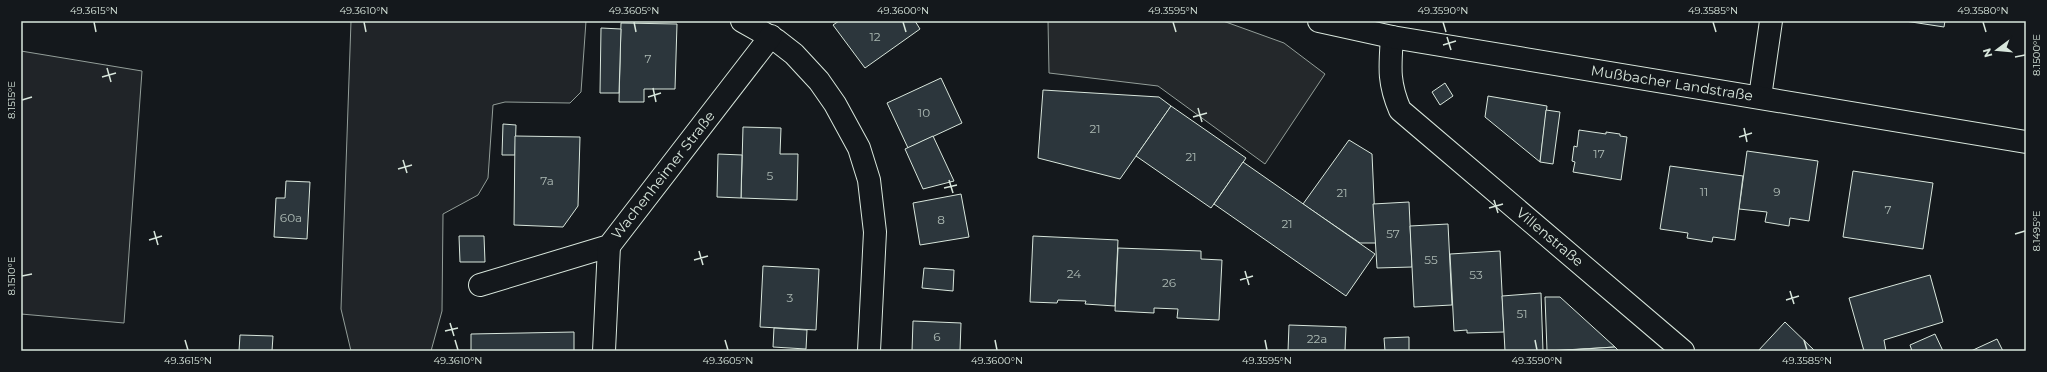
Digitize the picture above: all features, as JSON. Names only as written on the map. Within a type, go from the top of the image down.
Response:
[{"type":"street","points":[[742,21],[771,36],[794,54],[819,81],[835,104],[859,148],[869,180],[875,232],[868,351]]},
{"type":"street","name":"Mußbacher Landstraße","points":[[1319,21],[1392,37],[2026,142]]},
{"type":"street","points":[[1760,97],[1771,21]]},
{"type":"street","name":"Wachenheimer Straße","points":[[480,285],[609,246],[771,36]]},
{"type":"street","name":"Villenstraße","points":[[1392,37],[1389,73],[1393,92],[1400,110],[1684,351]]},
{"type":"street","points":[[604,351],[609,246]]},
{"type":"shaded area","points":[[351,21],[586,21],[581,92],[570,103],[505,102],[493,105],[488,178],[478,195],[443,214],[442,311],[431,351],[351,351],[341,309]]},
{"type":"shaded area","points":[[1048,21],[1223,21],[1284,43],[1325,74],[1265,164],[1158,86],[1049,73]]},
{"type":"shaded area","points":[[21,51],[142,71],[124,323],[21,314]]},
{"type":"building","points":[[839,21],[915,21],[920,29],[865,68],[833,25]]},
{"type":"building","points":[[1905,21],[1945,21],[1944,27]]},
{"type":"building","points":[[621,23],[677,24],[675,89],[644,89],[644,102],[619,102]]},
{"type":"building","points":[[601,28],[621,29],[619,93],[600,93]]},
{"type":"building","points":[[941,78],[962,123],[908,148],[887,103]]},
{"type":"building","points":[[1445,83],[1453,96],[1440,105],[1432,92]]},
{"type":"building","points":[[1043,90],[1159,97],[1171,106],[1120,179],[1038,158]]},
{"type":"building","points":[[1488,96],[1547,106],[1540,162],[1485,117]]},
{"type":"building","points":[[1171,106],[1246,158],[1211,208],[1136,156]]},
{"type":"building","points":[[1546,110],[1560,112],[1553,164],[1540,162]]},
{"type":"building","points":[[503,124],[516,125],[515,155],[502,155]]},
{"type":"building","points":[[743,127],[781,128],[780,154],[798,154],[797,200],[741,198]]},
{"type":"building","points":[[1579,130],[1606,134],[1606,132],[1620,134],[1620,136],[1627,137],[1621,180],[1573,172],[1575,162],[1572,161],[1574,146],[1577,147]]},
{"type":"building","points":[[515,136],[580,137],[578,206],[563,227],[514,225]]},
{"type":"building","points":[[933,136],[954,181],[923,189],[905,149]]},
{"type":"building","points":[[1349,140],[1372,154],[1376,243],[1360,243],[1303,204]]},
{"type":"building","points":[[1747,151],[1818,161],[1809,221],[1790,218],[1789,226],[1765,222],[1767,212],[1739,209]]},
{"type":"building","points":[[718,154],[742,155],[741,198],[717,197]]},
{"type":"building","points":[[1243,162],[1375,254],[1346,296],[1214,204]]},
{"type":"building","points":[[1670,166],[1743,176],[1735,240],[1713,237],[1712,242],[1687,238],[1688,233],[1660,229]]},
{"type":"building","points":[[1853,171],[1933,183],[1923,249],[1843,237]]},
{"type":"building","points":[[286,181],[310,182],[307,239],[274,237],[276,198],[285,198]]},
{"type":"building","points":[[961,194],[969,237],[920,245],[913,203]]},
{"type":"building","points":[[1409,202],[1412,267],[1377,268],[1373,204]]},
{"type":"building","points":[[1448,224],[1452,305],[1414,307],[1410,226]]},
{"type":"building","points":[[459,236],[484,236],[485,262],[460,262]]},
{"type":"building","points":[[1033,236],[1118,240],[1115,306],[1085,304],[1086,301],[1058,300],[1057,303],[1030,302]]},
{"type":"building","points":[[1118,248],[1201,251],[1201,259],[1222,260],[1219,320],[1177,318],[1178,309],[1154,308],[1154,313],[1115,311]]},
{"type":"building","points":[[1500,251],[1504,332],[1467,333],[1467,330],[1454,331],[1450,254]]},
{"type":"building","points":[[763,266],[819,269],[816,330],[760,327]]},
{"type":"building","points":[[924,268],[954,270],[953,291],[922,288]]},
{"type":"building","points":[[1930,275],[1943,322],[1884,340],[1886,351],[1864,351],[1849,298]]},
{"type":"building","points":[[1541,293],[1543,351],[1505,351],[1502,296]]},
{"type":"building","points":[[1545,297],[1560,297],[1615,347],[1547,351]]},
{"type":"building","points":[[913,321],[961,323],[960,351],[912,351]]},
{"type":"building","points":[[1785,322],[1815,351],[1758,351]]},
{"type":"building","points":[[1289,325],[1346,327],[1345,351],[1288,351]]},
{"type":"building","points":[[774,328],[807,330],[806,349],[773,347]]},
{"type":"building","points":[[574,332],[574,351],[471,351],[471,334]]},
{"type":"building","points":[[1935,334],[1943,351],[1912,351],[1910,345]]},
{"type":"building","points":[[240,335],[273,336],[272,351],[239,351]]},
{"type":"building","points":[[1409,337],[1409,351],[1385,351],[1384,338]]},
{"type":"building","points":[[1997,339],[2003,351],[1971,351]]},
{"type":"building","points":[[1615,347],[1619,351],[1553,351]]}]
